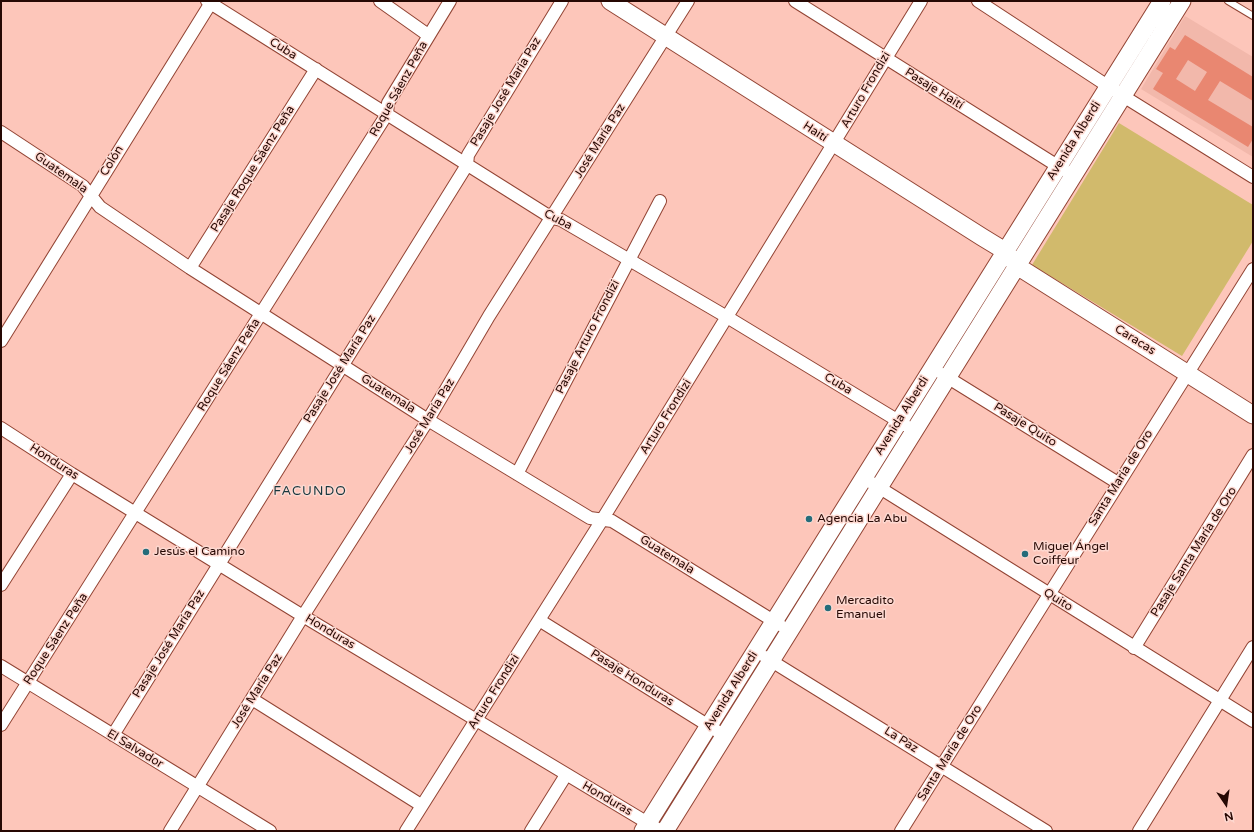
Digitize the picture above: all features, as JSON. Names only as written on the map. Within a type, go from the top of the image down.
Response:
[{"type":"main road","name":"Haití","points":[[610,1],[1005,251],[1017,266]]},
{"type":"main road","name":"Avenida Alberdi","points":[[651,828],[709,726],[1108,86],[1158,2]]},
{"type":"main road","name":"Avenida Alberdi","points":[[665,831],[1178,8]]},
{"type":"main road","name":"Caracas","points":[[1017,266],[1253,415]]},
{"type":"street","points":[[380,1],[428,35]]},
{"type":"street","name":"Roque Sáenz Peña","points":[[1,725],[137,513],[387,114],[388,103],[450,1]]},
{"type":"street","name":"Pasaje José María Paz","points":[[113,735],[467,165],[468,155],[562,1]]},
{"type":"street","name":"José María Paz","points":[[170,831],[303,616],[428,420],[489,316],[688,1]]},
{"type":"street","name":"Pasaje Haití","points":[[795,1],[1074,176]]},
{"type":"street","name":"Arturo Frondizi","points":[[406,831],[602,520],[835,144],[884,58],[921,1]]},
{"type":"street","points":[[978,1],[1123,96],[1253,177]]},
{"type":"street","name":"Cuba","points":[[210,2],[552,218],[560,220],[727,317],[914,431]]},
{"type":"street","name":"Colón","points":[[1,341],[210,2]]},
{"type":"street","points":[[1158,2],[1178,8]]},
{"type":"street","name":"Pasaje Roque Sáenz Peña","points":[[190,268],[316,69]]},
{"type":"street","name":"Guatemala","points":[[1,132],[83,186],[100,207],[190,268],[428,420],[590,518],[612,521],[790,631]]},
{"type":"street","name":"Pasaje Arturo Frondizi","points":[[517,474],[628,259],[660,201]]},
{"type":"street","name":"Santa María de Oro","points":[[901,831],[1253,269]]},
{"type":"street","name":"Pasaje Quito","points":[[932,368],[1118,483]]},
{"type":"street","name":"Honduras","points":[[1,428],[72,474],[651,828]]},
{"type":"street","name":"Pasaje Santa María de Oro","points":[[1134,648],[1253,456]]},
{"type":"street","points":[[1,585],[72,474]]},
{"type":"street","name":"Quito","points":[[864,478],[1049,595],[1253,721]]},
{"type":"street","name":"Pasaje Honduras","points":[[539,620],[725,736]]},
{"type":"street","points":[[1139,831],[1253,647]]},
{"type":"street","name":"La Paz","points":[[756,651],[1046,831]]},
{"type":"street","name":"El Salvador","points":[[1,666],[270,831]]},
{"type":"street","points":[[252,699],[421,805]]},
{"type":"street","points":[[531,831],[566,775]]},
{"type":"lane","points":[[1228,1],[1253,16]]},
{"type":"shaded area","points":[[1185,16],[1253,57],[1253,157],[1141,89]]},
{"type":"shaded area","points":[[1119,123],[1253,205],[1253,241],[1182,356],[1032,265]]},
{"type":"building","points":[[1185,35],[1253,77],[1253,101],[1220,81],[1208,100],[1253,127],[1253,139],[1248,147],[1153,89],[1163,73],[1156,69],[1170,47],[1175,50]],"holes":[[[1188,60],[1207,72],[1195,91],[1176,79]]]},
{"type":"place","name":"Agencia La Abu","points":[[809,519]]},
{"type":"place","name":"Jesús el Camino","points":[[146,552]]},
{"type":"place","name":"Miguel Ángel Coiffeur","points":[[1025,554]]},
{"type":"place","name":"Mercadito Emanuel","points":[[828,608]]},
{"type":"district","name":"FACUNDO","points":[[310,492]]}]
